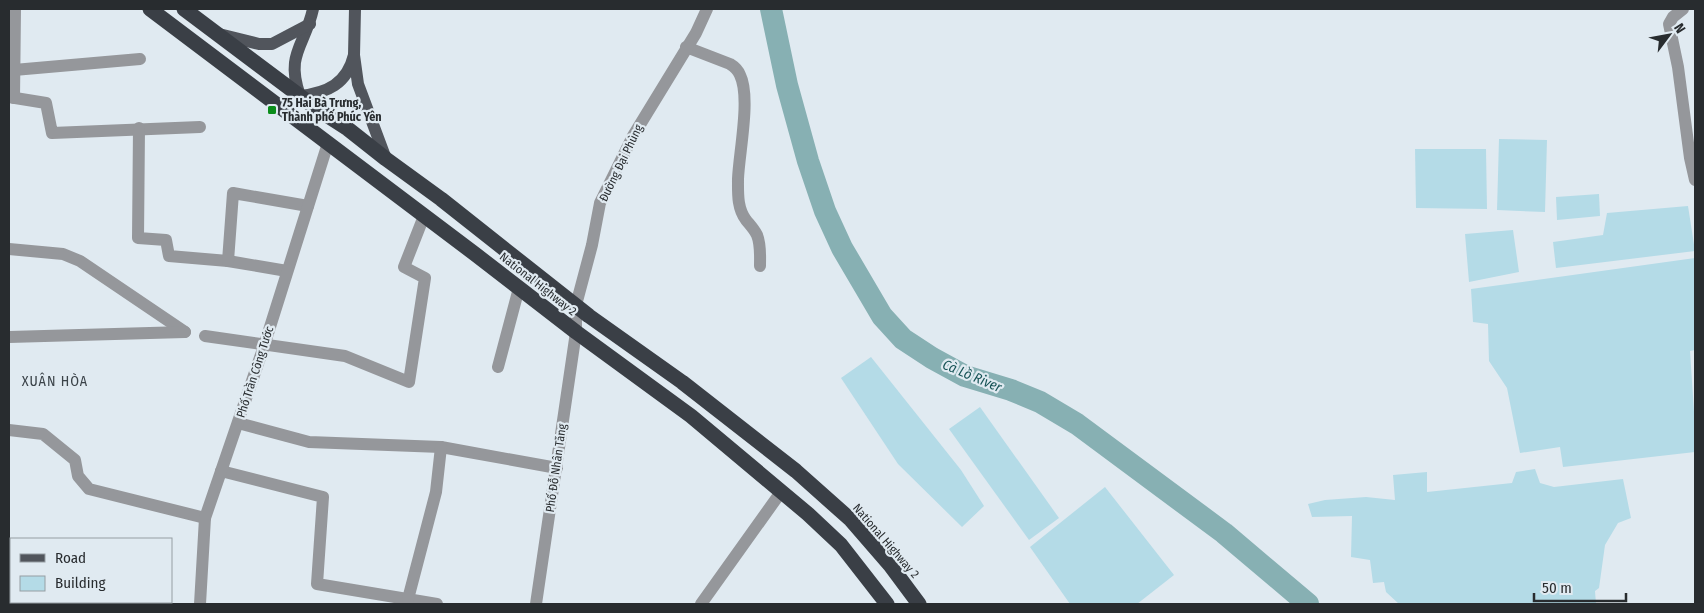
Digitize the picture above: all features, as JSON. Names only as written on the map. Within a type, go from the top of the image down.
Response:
[{"type":"highway","name":"National Highway 2","points":[[150,9],[576,332],[691,416],[808,514],[841,545],[887,604]]},
{"type":"highway","name":"National Highway 2","points":[[184,9],[441,199],[576,305],[682,382],[796,471],[850,520],[890,565],[919,604]]},
{"type":"highway","points":[[781,492],[796,471]]},
{"type":"main road","points":[[313,9],[310,24],[296,50],[295,82],[300,96],[316,94],[343,79],[350,69],[354,56]]},
{"type":"main road","points":[[355,9],[354,56],[358,84],[386,159]]},
{"type":"main road","points":[[219,34],[258,44],[272,44],[310,24]]},
{"type":"street","points":[[15,9],[14,70],[11,98],[46,103],[52,133],[200,127]]},
{"type":"street","name":"Đường Đại Phùng","points":[[576,332],[576,305],[592,245],[600,203],[633,136],[696,33],[707,9]]},
{"type":"street","points":[[1683,9],[1673,17],[1669,24],[1678,67],[1690,158],[1695,180]]},
{"type":"street","points":[[686,48],[730,64],[741,75],[744,104],[738,179],[739,203],[741,212],[758,236],[760,266]]},
{"type":"street","points":[[14,70],[140,59]]},
{"type":"street","points":[[139,128],[138,238],[166,240],[169,256],[228,261],[287,271]]},
{"type":"street","name":"Phố Trần Công Tước","points":[[200,604],[205,518],[264,346],[328,143]]},
{"type":"street","points":[[228,261],[233,193],[308,206]]},
{"type":"street","points":[[206,336],[264,346],[345,356],[409,382],[425,278],[404,267],[424,216]]},
{"type":"street","points":[[9,249],[63,254],[80,261],[184,332],[9,337]]},
{"type":"street","points":[[498,367],[519,288]]},
{"type":"street","name":"Phố Đỗ Nhân Tăng","points":[[536,604],[576,332]]},
{"type":"street","points":[[238,422],[309,442],[442,447],[557,468]]},
{"type":"street","points":[[9,430],[42,434],[75,460],[78,476],[89,489],[205,518]]},
{"type":"street","points":[[408,599],[436,492],[442,447]]},
{"type":"street","points":[[221,471],[323,497],[317,584],[437,604]]},
{"type":"street","points":[[701,604],[781,492]]},
{"type":"building","points":[[1499,139],[1547,140],[1545,212],[1497,210]]},
{"type":"building","points":[[1415,149],[1486,149],[1487,209],[1416,208]]},
{"type":"building","points":[[1599,194],[1600,216],[1557,220],[1556,197]]},
{"type":"building","points":[[1688,206],[1695,251],[1556,268],[1553,242],[1603,235],[1607,213]]},
{"type":"building","points":[[1513,230],[1519,272],[1469,282],[1465,234]]},
{"type":"building","points":[[1695,258],[1695,350],[1690,351],[1695,452],[1563,467],[1560,447],[1520,453],[1507,388],[1489,361],[1488,324],[1473,322],[1471,289]]},
{"type":"building","points":[[871,357],[961,470],[984,506],[962,527],[898,464],[841,378]]},
{"type":"building","points":[[980,407],[1059,518],[1029,540],[949,429]]},
{"type":"building","points":[[1535,469],[1540,483],[1554,487],[1623,479],[1631,518],[1618,523],[1605,545],[1599,588],[1595,591],[1596,604],[1399,604],[1386,592],[1384,582],[1373,583],[1370,560],[1351,557],[1352,516],[1312,517],[1308,504],[1325,500],[1366,497],[1395,500],[1393,475],[1427,472],[1427,492],[1512,483],[1516,472]]},
{"type":"building","points":[[1105,487],[1174,575],[1137,604],[1070,604],[1030,547]]},
{"type":"waterway","name":"Cà Lồ River","points":[[771,9],[787,85],[808,161],[825,211],[842,248],[882,316],[903,339],[932,358],[965,376],[1011,390],[1040,402],[1077,424],[1224,533],[1308,604]]},
{"type":"place","name":"75 Hai Bà Trưng, Thành phố Phúc Yên","points":[[272,110]]},
{"type":"district","name":"XUÂN HÒA","points":[[55,381]]}]
